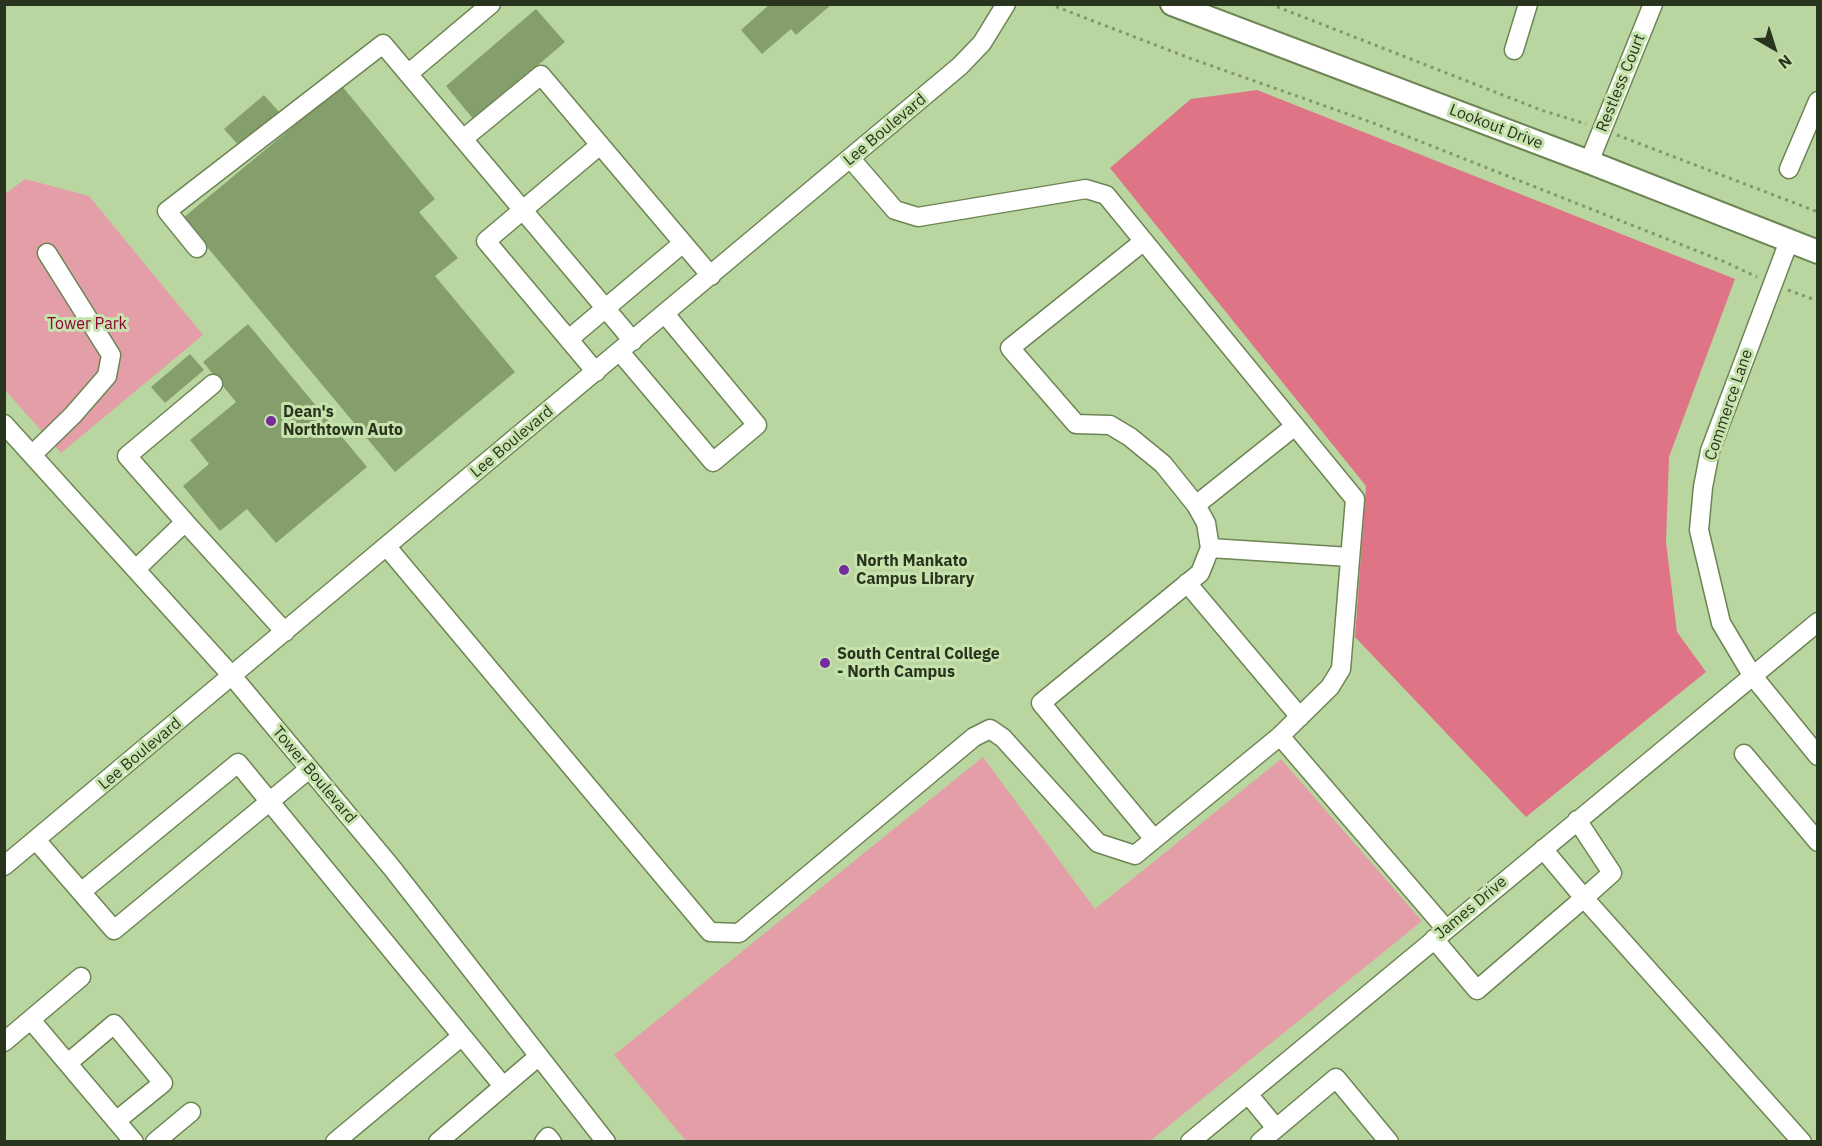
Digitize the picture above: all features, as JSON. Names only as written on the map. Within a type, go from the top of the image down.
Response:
[{"type":"main road","name":"Lookout Drive","points":[[1172,4],[1589,162],[1818,252]]},
{"type":"street","points":[[408,74],[491,4]]},
{"type":"street","name":"Lee Boulevard","points":[[4,866],[233,677],[960,66],[982,43],[1006,4]]},
{"type":"street","points":[[1514,50],[1527,4]]},
{"type":"street","name":"Restless Court","points":[[1589,162],[1653,4]]},
{"type":"street","points":[[197,248],[166,211],[383,44],[605,309],[626,347],[713,462],[757,425],[665,314]]},
{"type":"street","points":[[462,139],[541,75],[711,276]]},
{"type":"street","points":[[1790,170],[1818,101]]},
{"type":"street","points":[[596,372],[486,241],[600,145]]},
{"type":"street","points":[[387,547],[710,932],[739,933],[974,737],[990,729],[1003,738],[1098,843],[1135,855],[1280,736],[1330,687],[1341,669],[1355,499],[1106,195],[1086,189],[918,217],[895,210],[851,159]]},
{"type":"street","points":[[1144,241],[1010,348],[1076,424],[1110,425],[1130,437],[1163,464],[1196,505],[1206,523],[1210,548],[1200,573],[1041,703],[1154,839]]},
{"type":"street","name":"Commerce Lane","points":[[1789,241],[1710,451],[1703,487],[1699,530],[1721,623],[1752,675],[1818,756]]},
{"type":"street","points":[[569,339],[682,243]]},
{"type":"street","points":[[32,455],[73,415],[107,376],[111,355],[46,253]]},
{"type":"street","points":[[213,384],[127,456],[285,632]]},
{"type":"street","name":"Tower Boulevard","points":[[4,424],[233,677],[392,868],[606,1142]]},
{"type":"street","points":[[1196,505],[1295,426]]},
{"type":"street","points":[[136,569],[185,522]]},
{"type":"street","points":[[1210,548],[1350,557]]},
{"type":"street","points":[[1187,583],[1300,717]]},
{"type":"street","name":"James Drive","points":[[1190,1142],[1818,622]]},
{"type":"street","points":[[1280,736],[1440,934],[1477,990],[1612,873],[1577,820]]},
{"type":"street","points":[[1744,754],[1818,842]]},
{"type":"street","points":[[81,892],[238,763],[503,1086]]},
{"type":"street","points":[[36,840],[114,930],[309,769]]},
{"type":"street","points":[[1543,849],[1802,1142]]},
{"type":"street","points":[[4,1042],[81,978]]},
{"type":"street","points":[[32,1020],[134,1142]]},
{"type":"street","points":[[68,1062],[114,1023],[163,1083],[117,1121]]},
{"type":"street","points":[[335,1142],[462,1036]]},
{"type":"street","points":[[438,1142],[539,1056]]},
{"type":"street","points":[[1260,1142],[1336,1078],[1389,1142]]},
{"type":"street","points":[[1248,1094],[1276,1128]]},
{"type":"street","points":[[155,1142],[191,1112]]},
{"type":"street","points":[[543,1142],[548,1137],[552,1142]]},
{"type":"path","points":[[1049,4],[1192,59],[1376,124],[1818,301]]},
{"type":"path","points":[[1270,4],[1541,110],[1602,129],[1818,212]]},
{"type":"green space","name":"Tower Park","points":[[25,179],[89,196],[203,335],[61,453],[5,390],[5,194]]},
{"type":"green space","points":[[983,757],[1095,909],[1281,759],[1422,921],[1150,1141],[686,1141],[614,1055]]},
{"type":"shaded area","points":[[1257,90],[1735,279],[1669,457],[1666,542],[1677,632],[1706,672],[1526,817],[1355,637],[1366,486],[1110,168],[1191,99]]},
{"type":"building","points":[[770,4],[832,4],[796,35],[791,29],[762,54],[741,30]]},
{"type":"building","points":[[536,9],[565,42],[474,120],[446,86]]},
{"type":"building","points":[[342,86],[435,199],[419,212],[458,258],[435,276],[515,372],[395,472],[183,218]]},
{"type":"building","points":[[264,95],[280,113],[240,147],[224,129]]},
{"type":"building","name":"Dean's Northtown Auto","points":[[248,324],[367,467],[276,543],[247,509],[220,531],[183,486],[209,464],[190,440],[236,402],[203,362]]},
{"type":"building","points":[[190,354],[204,370],[165,403],[151,387]]},
{"type":"place","name":"Dean's Northtown Auto","points":[[271,421]]},
{"type":"place","name":"North Mankato Campus Library","points":[[844,570]]},
{"type":"place","name":"South Central College - North Campus","points":[[825,663]]}]
